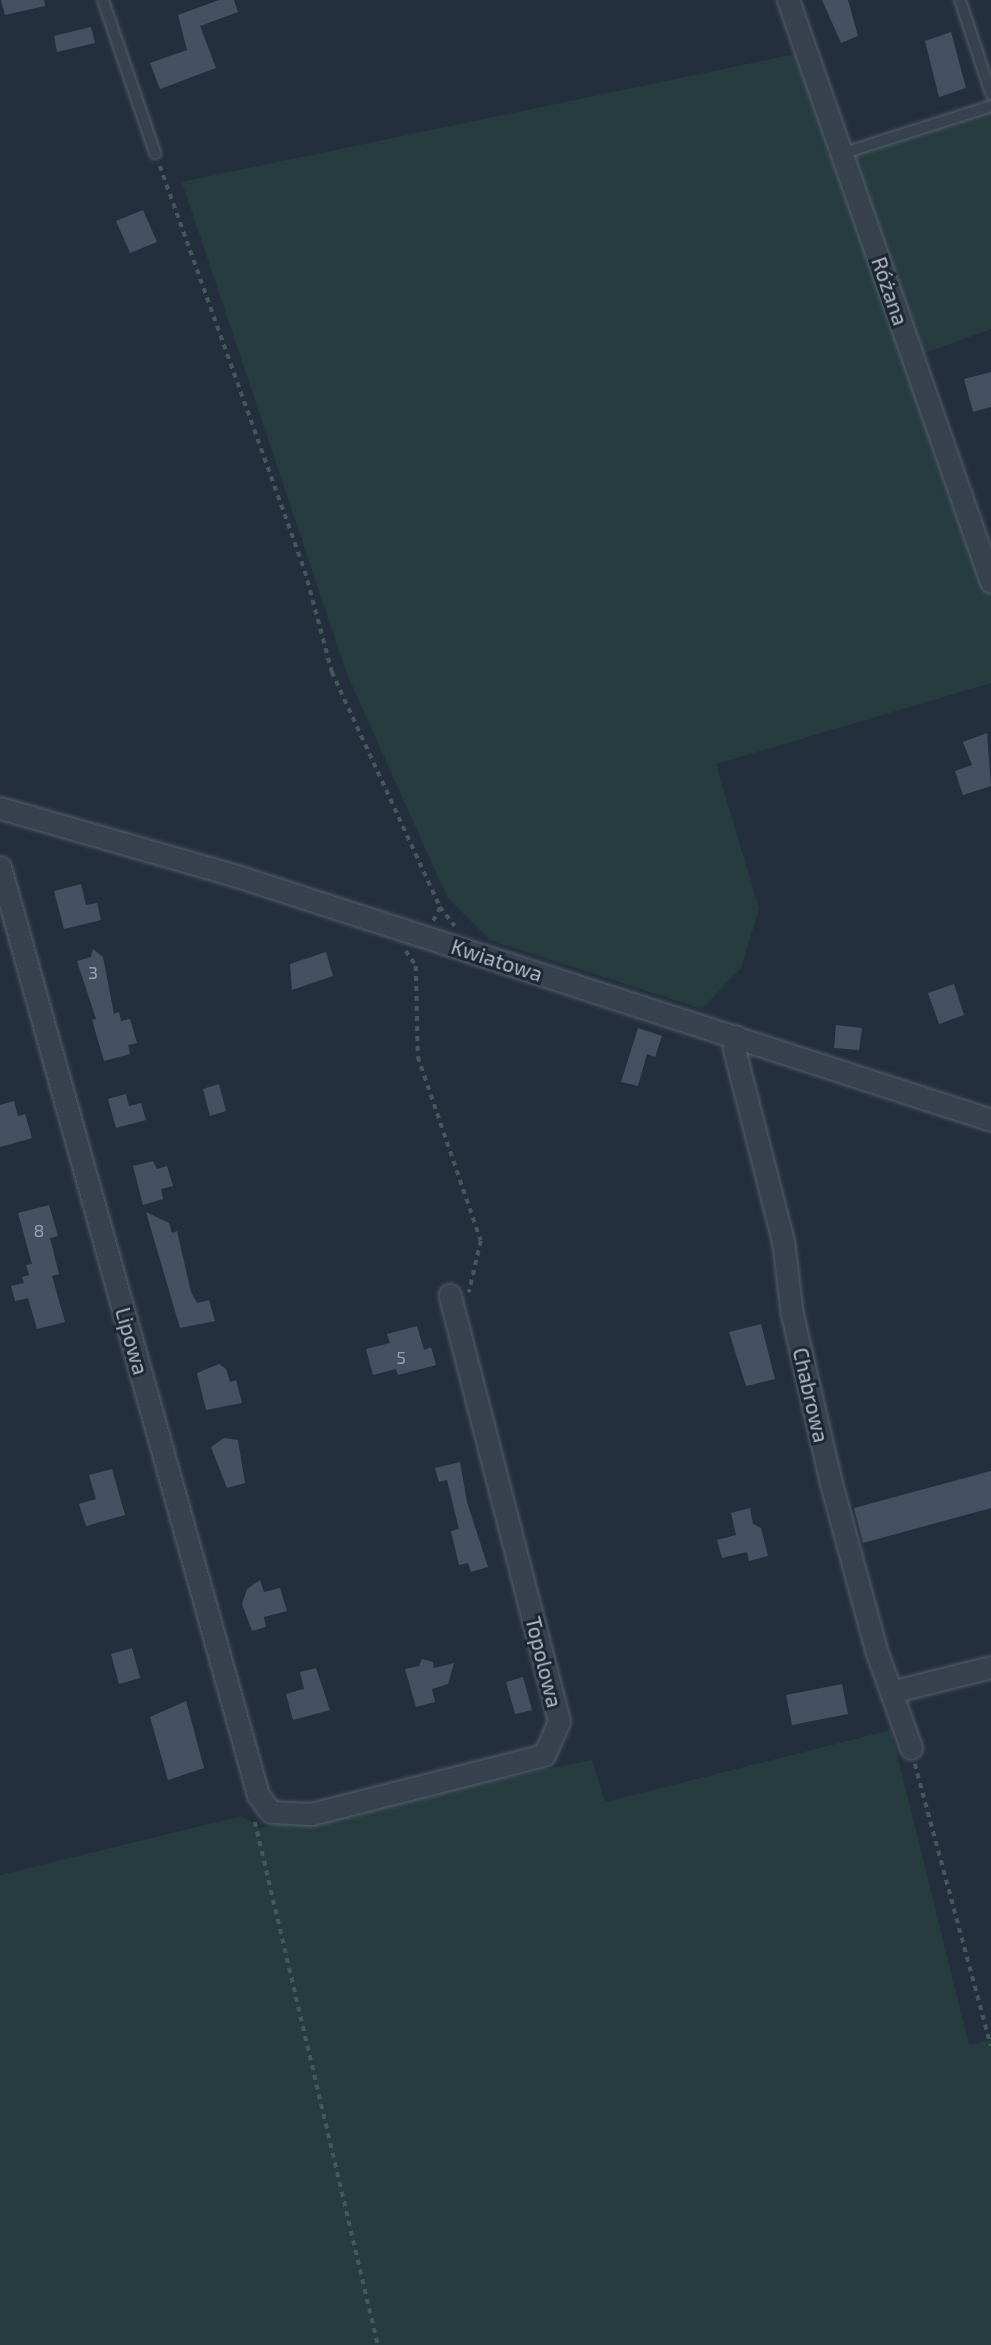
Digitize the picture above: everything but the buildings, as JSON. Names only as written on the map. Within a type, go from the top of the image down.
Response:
[{"type":"street","name":"Różana","points":[[788,0],[844,153],[991,582]]},
{"type":"street","name":"Kwiatowa","points":[[0,808],[476,953],[991,1120]]},
{"type":"street","name":"Lipowa","points":[[0,867],[264,1804]]},
{"type":"street","name":"Chabrowa","points":[[735,1036],[734,1049],[783,1241],[792,1314],[831,1483],[891,1692],[911,1748]]},
{"type":"street","name":"Topolowa","points":[[264,1804],[311,1814],[544,1755],[559,1721],[450,1295]]},
{"type":"street","points":[[891,1692],[991,1667]]},
{"type":"lane","points":[[103,0],[155,153]]},
{"type":"lane","points":[[960,0],[991,94]]},
{"type":"lane","points":[[844,153],[991,106]]},
{"type":"path","points":[[155,153],[305,571],[332,672],[440,907],[476,953]]},
{"type":"path","points":[[390,926],[416,966],[418,1057],[481,1241],[475,1277],[457,1324]]},
{"type":"path","points":[[911,1748],[991,2046]]},
{"type":"path","points":[[264,1804],[254,1829],[378,2345]]},
{"type":"green space","points":[[800,53],[991,597],[991,683],[716,764],[759,909],[741,968],[702,1009],[490,940],[447,897],[347,674],[182,182]]},
{"type":"green space","points":[[991,111],[991,329],[922,354],[853,155]]},
{"type":"green space","points":[[891,1730],[969,2045],[991,2040],[991,2345],[0,2345],[0,1875],[242,1816],[260,1828],[592,1760],[605,1802]]}]
